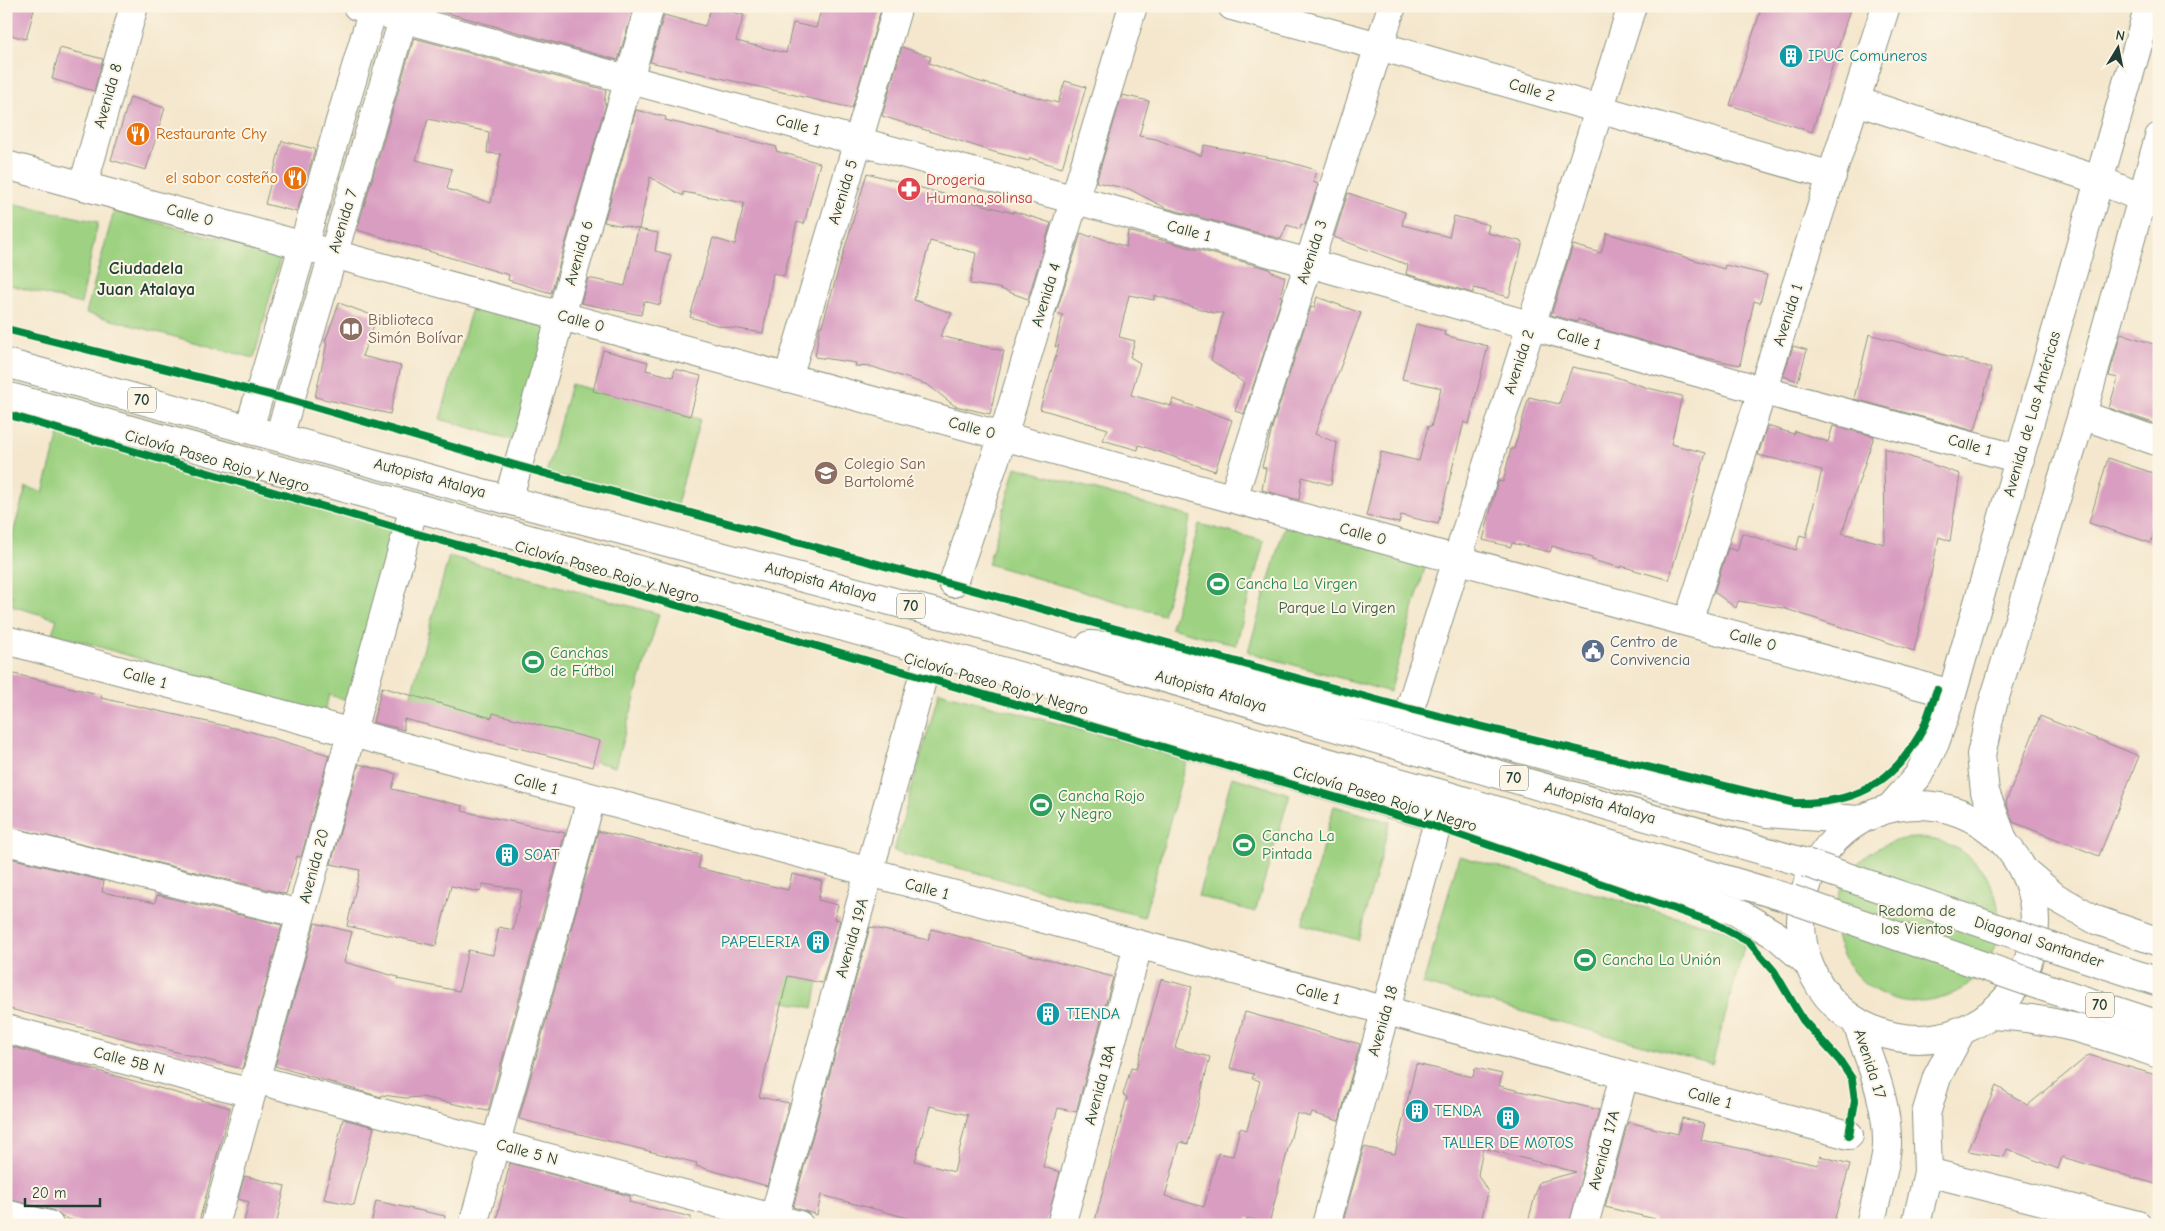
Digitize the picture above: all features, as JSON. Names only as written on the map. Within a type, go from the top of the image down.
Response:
[{"type":"street","name":"Avenida 8","points":[[83,186],[134,6]]},
{"type":"street","name":"Avenida 6","points":[[508,500],[650,6]]},
{"type":"street","name":"Avenida 5","points":[[788,378],[898,6]]},
{"type":"street","name":"Avenida 4","points":[[953,583],[1003,436],[1133,6]]},
{"type":"street","name":"Calle 2","points":[[1232,6],[1379,46],[1832,176]]},
{"type":"street","name":"Avenida 3","points":[[1233,498],[1392,6]]},
{"type":"street","name":"Avenida 2","points":[[1407,718],[1632,6]]},
{"type":"street","name":"Avenida 1","points":[[1688,622],[1764,391],[1886,6]]},
{"type":"street","name":"Avenida de Las Américas","points":[[1890,808],[1918,776],[1935,743],[1952,694],[2149,6]]},
{"type":"street","name":"Calle 1","points":[[368,8],[405,13],[629,79],[1074,201],[1309,263],[1764,391],[2020,459]]},
{"type":"street","name":"Avenida 7","points":[[249,429],[303,246],[368,8]]},
{"type":"street","name":"Avenida 7","points":[[279,437],[405,13]]},
{"type":"street","points":[[1856,101],[2099,180],[2150,201]]},
{"type":"street","points":[[2159,138],[2150,201],[1996,694],[1981,755],[1985,792],[2005,844],[2023,870],[2055,897],[2096,920],[2159,942]]},
{"type":"street","name":"Calle 0","points":[[6,165],[1937,690]]},
{"type":"street","name":"Autopista Atalaya","points":[[6,363],[508,500],[1026,638],[1806,863]]},
{"type":"street","name":"Autopista Atalaya","points":[[6,396],[414,507],[1445,795],[1791,898],[2159,1025]]},
{"type":"street","points":[[2082,415],[2159,442]]},
{"type":"street","name":"Avenida 20","points":[[215,1225],[414,507]]},
{"type":"street","points":[[1026,638],[1149,649],[1722,803],[1767,813],[1859,820]]},
{"type":"street","name":"Calle 1","points":[[6,640],[351,735],[1849,1136]]},
{"type":"street","name":"Avenida 19A","points":[[773,1221],[930,651]]},
{"type":"street","points":[[997,670],[1044,702],[1439,818],[1735,911],[1777,936],[1808,963]]},
{"type":"street","points":[[473,1225],[591,799]]},
{"type":"street","points":[[2005,844],[1981,824],[1952,810],[1922,805],[1890,808],[1859,820],[1837,837],[1819,857],[1807,882],[1801,909],[1801,927],[1808,963],[1819,986],[1836,1006],[1856,1022],[1890,1035],[1927,1039],[1962,1030],[1989,1015],[2012,992],[2028,964],[2037,918],[2023,870]]},
{"type":"street","name":"Avenida 18","points":[[1326,1225],[1439,818]]},
{"type":"street","points":[[6,841],[301,914]]},
{"type":"street","name":"Diagonal Santander","points":[[1806,863],[2159,982]]},
{"type":"street","name":"Avenida 18A","points":[[1061,1225],[1138,946]]},
{"type":"street","points":[[1989,1015],[2025,1016],[2061,1022],[2159,1054]]},
{"type":"street","name":"Avenida 17","points":[[1856,1022],[1882,1095],[1885,1117],[1887,1147],[1870,1225]]},
{"type":"street","name":"Calle 5B N","points":[[6,1029],[253,1086]]},
{"type":"street","points":[[1916,1225],[1928,1172],[1926,1114],[1937,1077],[1962,1030]]},
{"type":"street","name":"Avenida 17A","points":[[1584,1225],[1624,1076]]},
{"type":"street","name":"Calle 5 N","points":[[253,1086],[496,1143],[773,1221],[799,1225]]},
{"type":"street","points":[[1928,1172],[2138,1225]]},
{"type":"street","points":[[6,1214],[49,1225]]},
{"type":"green space","points":[[6,202],[98,222],[81,304],[6,284]]},
{"type":"green space","points":[[114,211],[281,255],[254,358],[86,313]]},
{"type":"green space","points":[[473,304],[549,324],[512,440],[440,419]]},
{"type":"green space","points":[[571,384],[700,419],[676,508],[546,473]]},
{"type":"green space","points":[[59,434],[407,531],[354,702],[329,695],[324,713],[52,633],[57,619],[11,606],[13,596],[6,594],[6,558],[26,487],[43,492]]},
{"type":"green space","points":[[1016,467],[1191,517],[1163,615],[988,564]]},
{"type":"green space","name":"Cancha La Virgen","points":[[1199,524],[1264,541],[1236,645],[1171,628]]},
{"type":"green space","name":"Parque La Virgen","points":[[1285,524],[1426,564],[1390,692],[1248,652]]},
{"type":"green space","name":"Canchas de Fútbol","points":[[449,556],[659,614],[615,767],[407,709]]},
{"type":"green space","name":"Cancha Rojo y Negro","points":[[939,692],[1187,758],[1144,917],[894,851]]},
{"type":"green space","name":"Cancha La Pintada","points":[[1232,777],[1290,794],[1255,912],[1198,896]]},
{"type":"green space","name":"Cancha La Pintada","points":[[1334,806],[1390,822],[1358,940],[1302,924]]},
{"type":"green space","name":"Redoma de los Vientos","points":[[1925,838],[1941,841],[1956,847],[1981,868],[1990,881],[1996,896],[1999,920],[1998,936],[1990,959],[1969,984],[1956,993],[1941,999],[1909,1002],[1893,999],[1878,993],[1853,972],[1844,959],[1838,944],[1835,912],[1838,896],[1844,881],[1865,856],[1878,847],[1893,841]]},
{"type":"green space","name":"Cancha La Unión","points":[[1459,856],[1747,936],[1712,1064],[1423,984]]},
{"type":"green space","points":[[738,965],[818,982],[813,1008],[732,990]]},
{"type":"building","points":[[6,6],[35,6],[26,39],[6,34]]},
{"type":"building","points":[[422,6],[631,6],[634,7],[618,60]]},
{"type":"building","points":[[822,6],[882,6],[852,108],[650,62],[664,15],[705,26],[711,7],[744,15],[736,41],[786,53],[793,23],[816,28]]},
{"type":"building","name":"IPUC Comuneros","points":[[1762,6],[1851,6],[1812,132],[1730,105]]},
{"type":"building","points":[[414,38],[606,90],[604,103],[606,104],[551,293],[508,280],[509,275],[357,230]],"holes":[[[428,119],[489,132],[487,153],[501,154],[491,203],[447,189],[452,169],[416,160]]]},
{"type":"building","points":[[902,47],[931,57],[929,63],[977,81],[1058,103],[1065,81],[1086,87],[1062,168],[1030,158],[1029,161],[994,152],[882,116]]},
{"type":"building","points":[[60,48],[103,59],[94,91],[52,79]]},
{"type":"building","points":[[1122,95],[1149,101],[1139,136],[1156,139],[1201,156],[1204,145],[1282,160],[1316,170],[1313,182],[1318,184],[1305,225],[1301,224],[1300,229],[1287,225],[1281,239],[1166,208],[1129,189],[1096,182]]},
{"type":"building","name":"Restaurante Chy","points":[[130,97],[165,108],[146,170],[111,160]]},
{"type":"building","points":[[636,110],[666,117],[665,120],[777,147],[776,151],[820,163],[804,224],[797,222],[784,276],[773,273],[763,333],[720,326],[690,317],[713,238],[735,245],[744,203],[683,192],[683,196],[650,177],[639,229],[604,222]]},
{"type":"building","name":"el sabor costeño","points":[[282,141],[315,149],[297,212],[265,204]]},
{"type":"building","points":[[867,173],[1013,213],[1013,211],[1051,223],[1028,299],[998,288],[970,284],[976,253],[930,241],[914,300],[952,313],[940,336],[1004,351],[990,414],[955,406],[928,385],[873,367],[855,366],[856,363],[815,357],[820,326],[822,326]]},
{"type":"building","points":[[1348,193],[1405,212],[1402,225],[1449,237],[1454,216],[1489,225],[1487,233],[1523,242],[1509,297],[1474,288],[1473,293],[1406,274],[1408,265],[1334,237]]},
{"type":"building","points":[[638,229],[658,233],[655,251],[671,255],[660,305],[644,301],[641,315],[581,303],[588,278],[625,286]]},
{"type":"building","points":[[1128,231],[1270,269],[1270,271],[1285,277],[1280,296],[1282,297],[1244,414],[1235,411],[1244,383],[1211,360],[1223,313],[1214,313],[1154,295],[1154,300],[1129,295],[1119,337],[1135,341],[1130,357],[1140,363],[1131,395],[1171,406],[1173,399],[1232,420],[1215,471],[1139,445],[1138,450],[1102,440],[1108,429],[1040,409],[1059,345],[1055,347],[1063,315],[1056,313],[1081,233],[1126,247]]},
{"type":"building","points":[[1607,233],[1724,269],[1725,265],[1767,275],[1760,303],[1754,301],[1740,365],[1692,355],[1598,328],[1578,319],[1577,322],[1551,315],[1573,245],[1601,253]]},
{"type":"building","points":[[1317,297],[1361,313],[1315,434],[1337,443],[1331,485],[1302,477],[1299,500],[1262,490],[1266,468],[1262,467],[1273,425],[1311,307],[1314,308]]},
{"type":"building","points":[[339,303],[377,317],[362,356],[401,366],[390,414],[315,397],[327,343],[325,342]]},
{"type":"building","points":[[1416,324],[1445,331],[1444,335],[1488,346],[1469,424],[1464,422],[1438,524],[1401,515],[1399,523],[1366,516],[1381,452],[1419,461],[1428,426],[1431,427],[1441,388],[1402,379]]},
{"type":"building","points":[[2121,333],[2159,346],[2159,425],[2109,408],[2118,378],[2109,376]]},
{"type":"building","points":[[1869,334],[1991,368],[1975,431],[1854,399]]},
{"type":"building","points":[[1793,346],[1807,350],[1798,381],[1783,376]]},
{"type":"building","points":[[603,350],[648,362],[646,370],[673,377],[675,369],[701,376],[690,416],[593,391]]},
{"type":"building","points":[[1572,367],[1607,374],[1648,388],[1682,396],[1671,444],[1706,453],[1669,580],[1592,560],[1592,558],[1552,546],[1550,552],[1512,543],[1511,547],[1483,540],[1498,481],[1503,482],[1511,449],[1514,449],[1529,397],[1559,404]]},
{"type":"building","points":[[1767,426],[1794,434],[1795,431],[1828,442],[1833,426],[1874,436],[1842,533],[1885,544],[1884,448],[1960,474],[1950,541],[1939,537],[1914,651],[1783,608],[1738,601],[1736,608],[1714,592],[1728,548],[1737,551],[1742,533],[1796,550],[1800,535],[1806,537],[1822,470],[1758,455]]},
{"type":"building","points":[[2108,458],[2159,475],[2159,512],[2151,543],[2089,523]]},
{"type":"building","points":[[6,672],[102,695],[101,698],[252,732],[329,755],[301,857],[297,856],[286,894],[6,826]]},
{"type":"building","points":[[382,687],[492,718],[493,713],[600,741],[593,767],[404,719],[404,730],[373,722]]},
{"type":"building","points":[[2040,716],[2139,756],[2099,856],[2013,822],[2006,802]]},
{"type":"building","points":[[359,764],[396,774],[392,789],[463,806],[462,811],[565,833],[488,1111],[422,1097],[406,1098],[382,1095],[381,1097],[275,1066],[315,923],[352,932],[344,962],[398,977],[397,979],[459,991],[468,950],[493,955],[499,927],[513,930],[522,890],[483,884],[480,892],[451,886],[436,946],[347,926],[360,870],[331,864]]},
{"type":"building","points":[[598,831],[701,855],[698,868],[788,890],[792,874],[822,881],[818,900],[838,905],[834,919],[840,920],[822,983],[788,976],[759,1097],[789,1103],[767,1186],[696,1166],[697,1163],[519,1119]]},
{"type":"building","points":[[6,857],[104,881],[102,892],[155,903],[157,895],[282,925],[242,1069],[6,1008]]},
{"type":"building","points":[[870,927],[928,940],[931,929],[1113,977],[1076,1112],[1058,1108],[1050,1136],[1043,1167],[1060,1172],[1046,1225],[935,1225],[821,1195],[817,1215],[793,1207]],"holes":[[[930,1106],[968,1115],[954,1172],[915,1161]]]},
{"type":"building","points":[[1161,979],[1192,987],[1175,1048],[1210,1057],[1188,1144],[1180,1142],[1165,1196],[1204,1207],[1218,1153],[1233,1156],[1240,1128],[1247,1130],[1260,1081],[1252,1078],[1254,1074],[1230,1068],[1245,1012],[1360,1044],[1339,1121],[1312,1113],[1310,1117],[1297,1113],[1269,1224],[1247,1218],[1247,1225],[1094,1225],[1127,1097],[1123,1095],[1131,1068],[1136,1069]]},
{"type":"building","points":[[6,1045],[230,1108],[198,1225],[87,1225],[62,1217],[53,1210],[6,1199]]},
{"type":"building","points":[[2089,1055],[2159,1076],[2159,1185],[2062,1157],[2058,1169],[2007,1149],[2004,1157],[1968,1151],[1996,1086],[2028,1105]]},
{"type":"building","points":[[1416,1064],[1473,1077],[1475,1068],[1502,1074],[1499,1086],[1599,1110],[1569,1225],[1527,1225],[1539,1182],[1576,1172],[1483,1148],[1478,1175],[1488,1192],[1480,1225],[1342,1225],[1364,1147],[1395,1154]]},
{"type":"building","points":[[1682,1118],[1705,1124],[1701,1140],[1818,1165],[1820,1156],[1850,1164],[1833,1225],[1654,1225],[1655,1219],[1605,1207],[1628,1122],[1678,1134]]},
{"type":"building","points":[[343,1119],[374,1127],[354,1205],[324,1199]]},
{"type":"building","points":[[510,1163],[630,1196],[629,1202],[691,1217],[690,1225],[495,1225]]},
{"type":"building","points":[[245,1176],[285,1186],[276,1225],[243,1225],[249,1202],[238,1199]]},
{"type":"building","points":[[376,1201],[445,1216],[444,1225],[371,1225]]},
{"type":"cycle path","points":[[6,329],[290,400],[518,466],[1410,709],[1795,803],[1834,800],[1868,789],[1882,779],[1908,753],[1919,736],[1927,720],[1937,690]]},
{"type":"cycle path","name":"Ciclovía Paseo Rojo y Negro","points":[[6,414],[407,531],[683,607],[1437,827],[1712,922],[1749,942],[1774,971],[1803,1020],[1840,1061],[1852,1079],[1855,1101],[1849,1135]]},
{"type":"place","name":"IPUC Comuneros","points":[[1791,56]]},
{"type":"place","name":"Restaurante Chy","points":[[138,134]]},
{"type":"place","name":"el sabor costeño","points":[[295,178]]},
{"type":"place","name":"Drogeria Humana,solinsa","points":[[909,189]]},
{"type":"place","name":"Biblioteca Simón Bolívar","points":[[351,329]]},
{"type":"place","name":"Colegio San Bartolomé","points":[[826,473]]},
{"type":"place","name":"Cancha La Virgen","points":[[1218,584]]},
{"type":"place","name":"Centro de Convivencia","points":[[1593,651]]},
{"type":"place","name":"Canchas de Fútbol","points":[[533,662]]},
{"type":"place","name":"Cancha Rojo y Negro","points":[[1041,805]]},
{"type":"place","name":"Cancha La Pintada","points":[[1244,845]]},
{"type":"place","name":"SOAT","points":[[507,855]]},
{"type":"place","name":"PAPELERIA","points":[[818,942]]},
{"type":"place","name":"Cancha La Unión","points":[[1585,960]]},
{"type":"place","name":"TIENDA","points":[[1048,1014]]},
{"type":"place","name":"TENDA","points":[[1417,1111]]},
{"type":"place","name":"TALLER DE MOTOS","points":[[1508,1118]]},
{"type":"district","name":"Ciudadela Juan Atalaya","points":[[146,278]]}]
